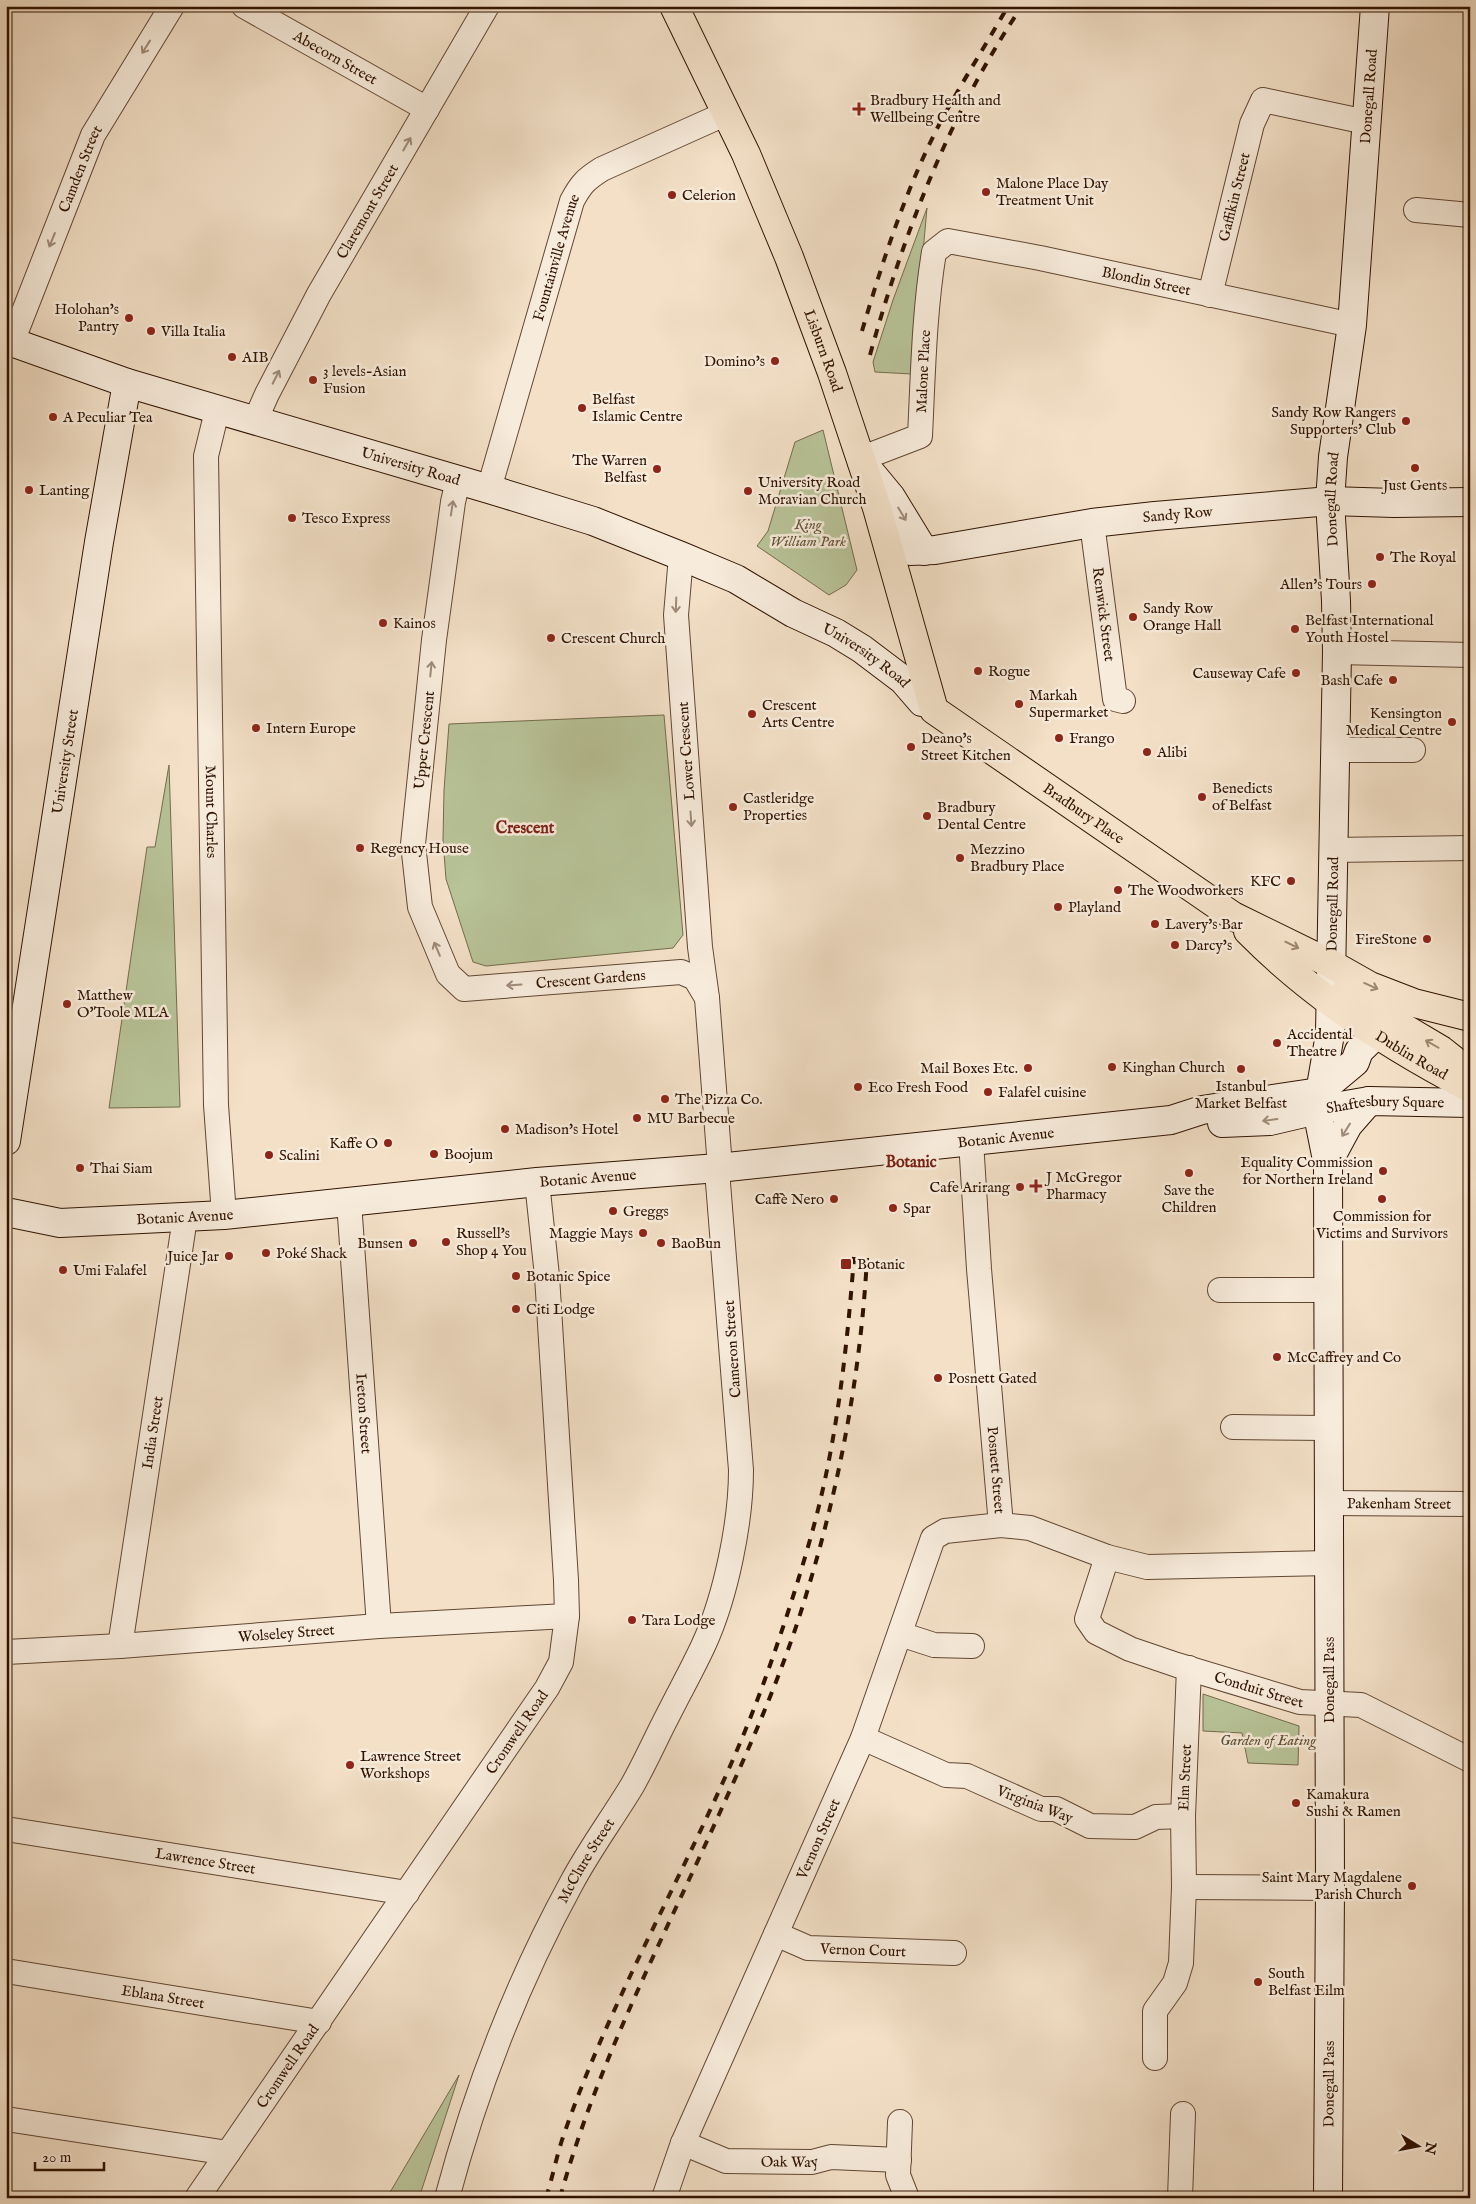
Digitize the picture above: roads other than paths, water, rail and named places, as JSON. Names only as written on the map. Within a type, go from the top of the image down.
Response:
[{"type":"main road","name":"Lisburn Road","points":[[674,6],[727,113],[789,257],[861,460],[889,546],[928,706]]},
{"type":"main road","name":"Bradbury Place","points":[[928,706],[1331,983]]},
{"type":"main road","name":"Bradbury Place","points":[[1232,916],[1277,960],[1331,983]]},
{"type":"main road","points":[[1331,983],[1370,986],[1414,1003],[1470,1017]]},
{"type":"main road","name":"Dublin Road","points":[[1331,983],[1383,1027],[1408,1055],[1470,1088]]},
{"type":"main road","points":[[1383,1027],[1441,1050],[1470,1073]]},
{"type":"street","name":"Camden Street","points":[[9,341],[93,135],[172,6]]},
{"type":"street","name":"Abecorn Street","points":[[244,6],[427,109]]},
{"type":"street","name":"Claremont Street","points":[[255,422],[267,394],[319,294],[487,6]]},
{"type":"street","name":"Donegall Road","points":[[1331,983],[1337,652],[1330,501],[1333,457],[1352,324],[1375,6]]},
{"type":"street","name":"Gaffikin Street","points":[[1210,295],[1252,124],[1263,100],[1368,121]]},
{"type":"street","name":"Fountainville Avenue","points":[[488,488],[542,299],[572,201],[579,188],[585,179],[602,169],[727,113]]},
{"type":"street","points":[[1416,210],[1470,215]]},
{"type":"street","name":"Blondin Street","points":[[941,246],[948,242],[960,243],[1352,324]]},
{"type":"street","name":"Malone Place","points":[[861,460],[920,436],[932,264],[934,252],[941,246]]},
{"type":"street","name":"University Road","points":[[9,341],[127,383],[218,411],[488,488],[593,522],[681,556],[736,579],[803,618],[828,647],[897,694],[928,706]]},
{"type":"street","name":"University Street","points":[[6,1141],[99,542],[127,383]]},
{"type":"street","name":"Mount Charles","points":[[218,411],[206,456],[216,1095],[224,1216]]},
{"type":"street","points":[[861,460],[892,497],[924,550]]},
{"type":"street","name":"Upper Crescent","points":[[458,480],[452,502],[434,640],[413,844],[420,907],[448,974],[464,989]]},
{"type":"street","name":"Sandy Row","points":[[889,546],[910,551],[924,550],[1092,523],[1330,501],[1394,503],[1470,502]]},
{"type":"street","name":"Renwick Street","points":[[1092,523],[1115,699],[1123,701]]},
{"type":"street","name":"Lower Crescent","points":[[681,556],[676,615],[700,947],[707,998],[719,1154],[718,1168]]},
{"type":"street","points":[[1337,652],[1470,655]]},
{"type":"street","points":[[1335,750],[1413,750]]},
{"type":"street","points":[[1333,850],[1470,848]]},
{"type":"street","points":[[700,947],[691,962],[681,972],[695,978],[707,998]]},
{"type":"street","name":"Crescent Gardens","points":[[464,989],[681,972]]},
{"type":"street","name":"Shaftesbury Square","points":[[1318,1101],[1330,1034],[1331,983]]},
{"type":"street","name":"Shaftesbury Square","points":[[1318,1101],[1355,1062],[1359,1051],[1383,1027],[1414,1003]]},
{"type":"street","name":"Botanic Avenue","points":[[6,1212],[60,1223],[224,1216],[537,1182],[718,1168],[1171,1120],[1199,1124],[1270,1121],[1318,1101]]},
{"type":"street","name":"Shaftesbury Square","points":[[1318,1101],[1470,1104]]},
{"type":"street","name":"Donegall Pass","points":[[1318,1101],[1328,1162],[1330,1888],[1328,2198]]},
{"type":"street","name":"Donegall Pass","points":[[1328,1162],[1348,1126],[1368,1101]]},
{"type":"street","name":"Posnett Street","points":[[971,1141],[979,1269],[1001,1525],[1030,1528],[1107,1557],[1147,1567],[1329,1563]]},
{"type":"street","name":"Cameron Street","points":[[718,1168],[741,1470],[741,1499],[736,1530]]},
{"type":"street","name":"Cromwell Road","points":[[197,2198],[407,1893],[546,1688],[561,1662],[567,1616],[547,1276],[537,1182]]},
{"type":"street","name":"Ireton Street","points":[[349,1202],[379,1626]]},
{"type":"street","name":"India Street","points":[[120,1646],[185,1218]]},
{"type":"street","points":[[1220,1290],[1328,1290]]},
{"type":"street","points":[[1233,1427],[1328,1428]]},
{"type":"street","name":"Pakenham Street","points":[[1328,1503],[1470,1504]]},
{"type":"street","name":"Vernon Street","points":[[664,2198],[683,2143],[863,1738],[933,1538],[945,1531],[1001,1525]]},
{"type":"street","name":"McClure Street","points":[[447,2198],[480,2090],[506,2018],[571,1882],[632,1785],[704,1643],[718,1607],[736,1530]]},
{"type":"street","name":"Conduit Street","points":[[1107,1557],[1086,1619],[1096,1632],[1130,1649],[1300,1702],[1361,1705],[1470,1760]]},
{"type":"street","name":"Wolseley Street","points":[[6,1652],[120,1646],[379,1626],[567,1616]]},
{"type":"street","points":[[900,1634],[934,1646],[972,1646]]},
{"type":"street","name":"Elm Street","points":[[1155,2058],[1156,2011],[1175,1983],[1181,1963],[1184,1887],[1183,1816],[1189,1668]]},
{"type":"street","name":"Virginia Way","points":[[863,1738],[946,1775],[967,1776],[1041,1809],[1056,1810],[1090,1826],[1136,1827],[1156,1817],[1183,1816]]},
{"type":"street","name":"Lawrence Street","points":[[6,1829],[407,1893]]},
{"type":"street","points":[[1184,1887],[1330,1888]]},
{"type":"street","name":"Vernon Court","points":[[776,1934],[808,1948],[954,1953]]},
{"type":"street","name":"Eblana Street","points":[[6,1972],[319,2022]]},
{"type":"street","points":[[1180,2198],[1183,2114]]},
{"type":"street","points":[[6,2118],[228,2153]]},
{"type":"street","points":[[900,2122],[898,2175],[907,2198]]},
{"type":"street","name":"Oak Way","points":[[683,2143],[726,2161],[812,2162],[831,2157],[898,2160]]},
{"type":"railway","points":[[862,331],[887,251],[906,198],[928,146],[957,92],[1008,6]]},
{"type":"railway","points":[[870,355],[898,264],[932,174],[973,88],[1022,6]]},
{"type":"railway","points":[[546,2198],[562,2140],[608,2023],[716,1797],[764,1682],[784,1625],[813,1529],[829,1462],[840,1394],[854,1257]]},
{"type":"railway","points":[[560,2198],[576,2146],[614,2046],[748,1750],[770,1698],[799,1619],[819,1551],[847,1426],[860,1342],[867,1258]]},
{"type":"place","name":"Bradbury Health and Wellbeing Centre","points":[[859,109]]},
{"type":"place","name":"Malone Place Day Treatment Unit","points":[[986,192]]},
{"type":"place","name":"Celerion","points":[[672,195]]},
{"type":"place","name":"Holohan's Pantry","points":[[129,318]]},
{"type":"place","name":"Villa Italia","points":[[151,331]]},
{"type":"place","name":"AIB","points":[[232,357]]},
{"type":"place","name":"Domino's","points":[[775,361]]},
{"type":"place","name":"3 levels-Asian Fusion","points":[[313,380]]},
{"type":"place","name":"Belfast Islamic Centre","points":[[582,408]]},
{"type":"place","name":"A Peculiar Tea","points":[[53,417]]},
{"type":"place","name":"Sandy Row Rangers Supporters' Club","points":[[1406,421]]},
{"type":"place","name":"Just Gents","points":[[1415,468]]},
{"type":"place","name":"The Warren Belfast","points":[[657,469]]},
{"type":"place","name":"Lanting","points":[[29,490]]},
{"type":"place","name":"University Road Moravian Church","points":[[748,491]]},
{"type":"place","name":"Tesco Express","points":[[292,518]]},
{"type":"place","name":"The Royal","points":[[1380,557]]},
{"type":"place","name":"Allen's Tours","points":[[1372,584]]},
{"type":"place","name":"Sandy Row Orange Hall","points":[[1133,617]]},
{"type":"place","name":"Kainos","points":[[383,623]]},
{"type":"place","name":"Belfast International Youth Hostel","points":[[1295,629]]},
{"type":"place","name":"Crescent Church","points":[[551,638]]},
{"type":"place","name":"Rogue","points":[[978,671]]},
{"type":"place","name":"Causeway Cafe","points":[[1296,673]]},
{"type":"place","name":"Bash Cafe","points":[[1393,680]]},
{"type":"place","name":"Markah Supermarket","points":[[1019,704]]},
{"type":"place","name":"Crescent Arts Centre","points":[[752,714]]},
{"type":"place","name":"Kensington Medical Centre","points":[[1452,722]]},
{"type":"place","name":"Intern Europe","points":[[256,728]]},
{"type":"place","name":"Frango","points":[[1059,738]]},
{"type":"place","name":"Deano's Street Kitchen","points":[[911,747]]},
{"type":"place","name":"Alibi","points":[[1147,752]]},
{"type":"place","name":"Benedicts of Belfast","points":[[1202,797]]},
{"type":"place","name":"Castleridge Properties","points":[[733,807]]},
{"type":"place","name":"Bradbury Dental Centre","points":[[927,816]]},
{"type":"place","name":"Regency House","points":[[360,848]]},
{"type":"place","name":"Mezzino Bradbury Place","points":[[960,858]]},
{"type":"place","name":"KFC","points":[[1291,881]]},
{"type":"place","name":"The Woodworkers","points":[[1118,890]]},
{"type":"place","name":"Playland","points":[[1058,907]]},
{"type":"place","name":"Lavery's Bar","points":[[1155,924]]},
{"type":"place","name":"FireStone","points":[[1427,939]]},
{"type":"place","name":"Darcy's","points":[[1175,945]]},
{"type":"place","name":"Matthew O'Toole MLA","points":[[67,1004]]},
{"type":"place","name":"Accidental Theatre","points":[[1277,1043]]},
{"type":"place","name":"Kinghan Church","points":[[1112,1067]]},
{"type":"place","name":"Mail Boxes Etc.","points":[[1028,1068]]},
{"type":"place","name":"Istanbul Market Belfast","points":[[1241,1069]]},
{"type":"place","name":"Eco Fresh Food","points":[[858,1087]]},
{"type":"place","name":"Falafel cuisine","points":[[988,1092]]},
{"type":"place","name":"The Pizza Co.","points":[[665,1099]]},
{"type":"place","name":"MU Barbecue","points":[[637,1118]]},
{"type":"place","name":"Madison's Hotel","points":[[505,1129]]},
{"type":"place","name":"Kaffe O","points":[[388,1143]]},
{"type":"place","name":"Boojum","points":[[434,1154]]},
{"type":"place","name":"Scalini","points":[[269,1155]]},
{"type":"place","name":"Thai Siam","points":[[80,1168]]},
{"type":"place","name":"Equality Commission for Northern Ireland","points":[[1383,1171]]},
{"type":"place","name":"Save the Children","points":[[1189,1173]]},
{"type":"place","name":"J McGregor Pharmacy","points":[[1036,1186]]},
{"type":"place","name":"Cafe Arirang","points":[[1020,1187]]},
{"type":"place","name":"Caffè Nero","points":[[834,1199]]},
{"type":"place","name":"Commission for Victims and Survivors","points":[[1382,1199]]},
{"type":"place","name":"Spar","points":[[893,1208]]},
{"type":"place","name":"Greggs","points":[[613,1211]]},
{"type":"place","name":"Maggie Mays","points":[[643,1233]]},
{"type":"place","name":"Russell's Shop 4 You","points":[[446,1242]]},
{"type":"place","name":"Bunsen","points":[[413,1243]]},
{"type":"place","name":"BaoBun","points":[[661,1243]]},
{"type":"place","name":"Poké Shack","points":[[266,1253]]},
{"type":"place","name":"Juice Jar","points":[[229,1256]]},
{"type":"place","name":"Botanic","points":[[846,1264]]},
{"type":"place","name":"Umi Falafel","points":[[63,1270]]},
{"type":"place","name":"Botanic Spice","points":[[516,1276]]},
{"type":"place","name":"Citi Lodge","points":[[516,1309]]},
{"type":"place","name":"McCaffrey and Co","points":[[1277,1357]]},
{"type":"place","name":"Posnett Gated","points":[[938,1378]]},
{"type":"place","name":"Tara Lodge","points":[[632,1620]]},
{"type":"place","name":"Lawrence Street Workshops","points":[[350,1765]]},
{"type":"place","name":"Kamakura Sushi & Ramen","points":[[1296,1803]]},
{"type":"place","name":"Saint Mary Magdalene Parish Church","points":[[1412,1886]]},
{"type":"place","name":"South Belfast Eilm","points":[[1258,1982]]},
{"type":"district","name":"Crescent","points":[[525,827]]},
{"type":"district","name":"Botanic","points":[[911,1161]]},
{"type":"park label","name":"King William Park","points":[[808,532]]},
{"type":"park label","name":"Garden of Eating","points":[[1268,1740]]}]
